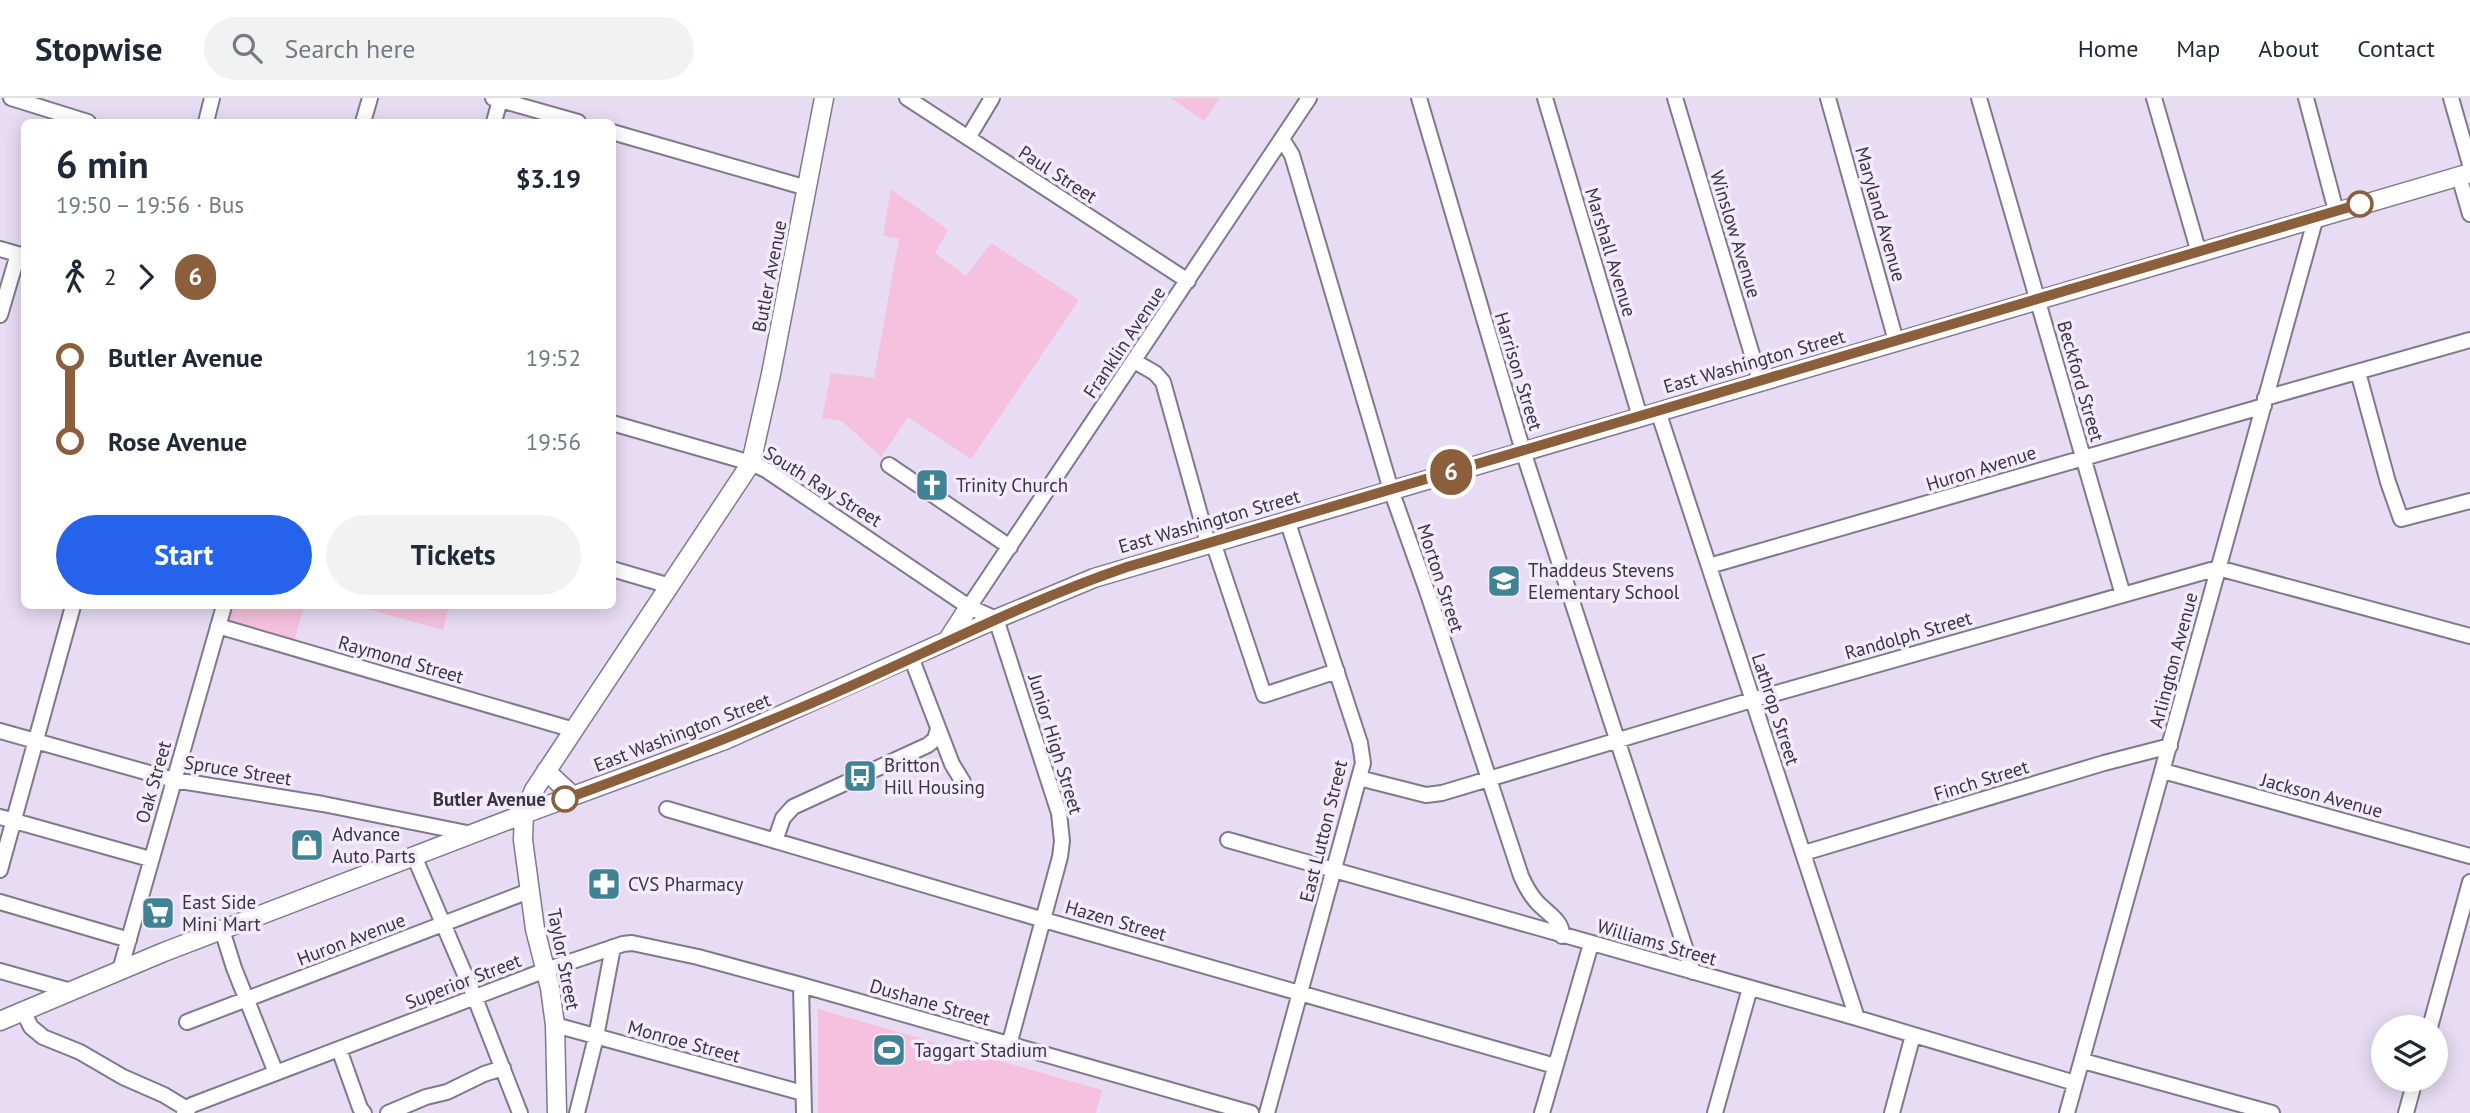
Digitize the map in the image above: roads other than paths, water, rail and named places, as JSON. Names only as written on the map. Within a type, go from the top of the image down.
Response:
[{"type":"main road","name":"Butler Avenue","points":[[524,814],[546,771],[751,463],[771,374],[824,98]]},
{"type":"main road","name":"East Washington Street","points":[[0,1021],[222,930],[725,740],[1094,578],[2199,253],[2466,171]]},
{"type":"main road","points":[[947,641],[969,607]]},
{"type":"main road","points":[[546,771],[573,796]]},
{"type":"main road","name":"Taylor Street","points":[[524,814],[523,840],[529,891],[555,1025],[557,1113]]},
{"type":"street","points":[[11,98],[78,119]]},
{"type":"street","points":[[207,119],[212,98]]},
{"type":"street","points":[[364,119],[370,98]]},
{"type":"street","name":"Paul Street","points":[[907,98],[1188,281]]},
{"type":"street","points":[[968,138],[992,98]]},
{"type":"street","name":"Franklin Avenue","points":[[969,607],[1309,98]]},
{"type":"street","name":"Harrison Street","points":[[1419,98],[1523,451],[1693,972]]},
{"type":"street","name":"Marshall Avenue","points":[[1545,98],[1640,417]]},
{"type":"street","name":"Winslow Avenue","points":[[1675,98],[1760,381]]},
{"type":"street","name":"Maryland Avenue","points":[[1828,98],[1896,341]]},
{"type":"street","name":"Beckford Street","points":[[1979,98],[2123,594]]},
{"type":"street","points":[[2154,98],[2199,253]]},
{"type":"street","points":[[2306,98],[2336,211]]},
{"type":"street","points":[[2451,98],[2466,171],[2470,214]]},
{"type":"street","points":[[494,119],[497,99],[567,119]]},
{"type":"street","points":[[616,133],[807,188]]},
{"type":"street","name":"Morton Street","points":[[1282,139],[1292,155],[1391,490],[1521,876],[1536,901],[1559,923],[1562,936]]},
{"type":"street","name":"Arlington Avenue","points":[[2067,1113],[2316,217]]},
{"type":"street","points":[[0,249],[21,255],[0,315]]},
{"type":"street","name":"Huron Avenue","points":[[1709,566],[1920,506],[2470,340]]},
{"type":"street","points":[[1134,361],[1155,373],[1163,382],[1211,542],[1264,695],[1337,671]]},
{"type":"street","points":[[2358,372],[2401,519],[2470,501]]},
{"type":"street","name":"Lathrop Street","points":[[1658,411],[1857,1018]]},
{"type":"street","name":"South Ray Street","points":[[616,424],[751,463],[766,470],[969,607],[996,619]]},
{"type":"street","points":[[889,465],[1010,547]]},
{"type":"street","name":"East Lutton Street","points":[[1267,1113],[1359,778],[1362,751],[1287,520]]},
{"type":"street","points":[[2218,568],[2470,636]]},
{"type":"street","name":"Randolph Street","points":[[1359,778],[1433,795],[2218,568]]},
{"type":"street","points":[[616,570],[670,586]]},
{"type":"street","points":[[0,870],[7,819],[35,741],[72,609]]},
{"type":"street","name":"Oak Street","points":[[120,970],[223,609]]},
{"type":"street","name":"Junior High Street","points":[[996,619],[1059,813],[1062,830],[1060,857],[1009,1045]]},
{"type":"street","name":"Raymond Street","points":[[218,626],[574,730]]},
{"type":"street","points":[[911,657],[952,764],[963,782]]},
{"type":"street","points":[[775,841],[783,818],[793,807],[932,743],[938,729]]},
{"type":"street","name":"Spruce Street","points":[[0,731],[174,780],[323,804],[472,834]]},
{"type":"street","name":"Finch Street","points":[[1804,853],[2104,763],[2170,746]]},
{"type":"street","name":"Jackson Avenue","points":[[2163,771],[2470,856]]},
{"type":"street","name":"Hazen Street","points":[[667,809],[1555,1066]]},
{"type":"street","points":[[7,819],[150,859]]},
{"type":"street","name":"Williams Street","points":[[1228,840],[1857,1018],[2076,1083]]},
{"type":"street","points":[[414,856],[475,998],[520,1113]]},
{"type":"street","points":[[2433,1015],[2470,883]]},
{"type":"street","name":"Huron Avenue","points":[[187,1022],[529,891]]},
{"type":"street","points":[[0,902],[129,940]]},
{"type":"street","points":[[222,930],[276,1073]]},
{"type":"street","name":"Superior Street","points":[[23,1011],[36,1032],[49,1041],[80,1052],[123,1077],[164,1094],[186,1111],[192,1105],[546,970],[623,944],[642,944],[801,985]]},
{"type":"street","points":[[1542,1113],[1591,944]]},
{"type":"street","name":"Taylor Street","points":[[577,1113],[596,1037],[613,947]]},
{"type":"street","points":[[0,971],[71,991]]},
{"type":"street","points":[[801,985],[803,1113]]},
{"type":"street","name":"Dushane Street","points":[[801,985],[1251,1113]]},
{"type":"street","points":[[1715,1113],[1750,988]]},
{"type":"street","name":"Monroe Street","points":[[555,1025],[803,1093]]},
{"type":"street","points":[[1892,1113],[1913,1035]]},
{"type":"street","points":[[339,1049],[364,1113]]},
{"type":"street","points":[[2082,1061],[2272,1113]]},
{"type":"street","points":[[388,1113],[503,1068]]},
{"type":"street","points":[[2406,1113],[2412,1092]]},
{"type":"place","name":"Trinity Church","points":[[932,485]]},
{"type":"place","name":"Thaddeus Stevens Elementary School","points":[[1504,581]]},
{"type":"place","name":"Britton Hill Housing","points":[[860,776]]},
{"type":"place","name":"Butler Avenue","points":[[565,799]]},
{"type":"place","name":"Advance Auto Parts","points":[[307,845]]},
{"type":"place","name":"CVS Pharmacy","points":[[604,884]]},
{"type":"place","name":"East Side Mini Mart","points":[[158,913]]},
{"type":"place","name":"Taggart Stadium","points":[[889,1050]]}]
